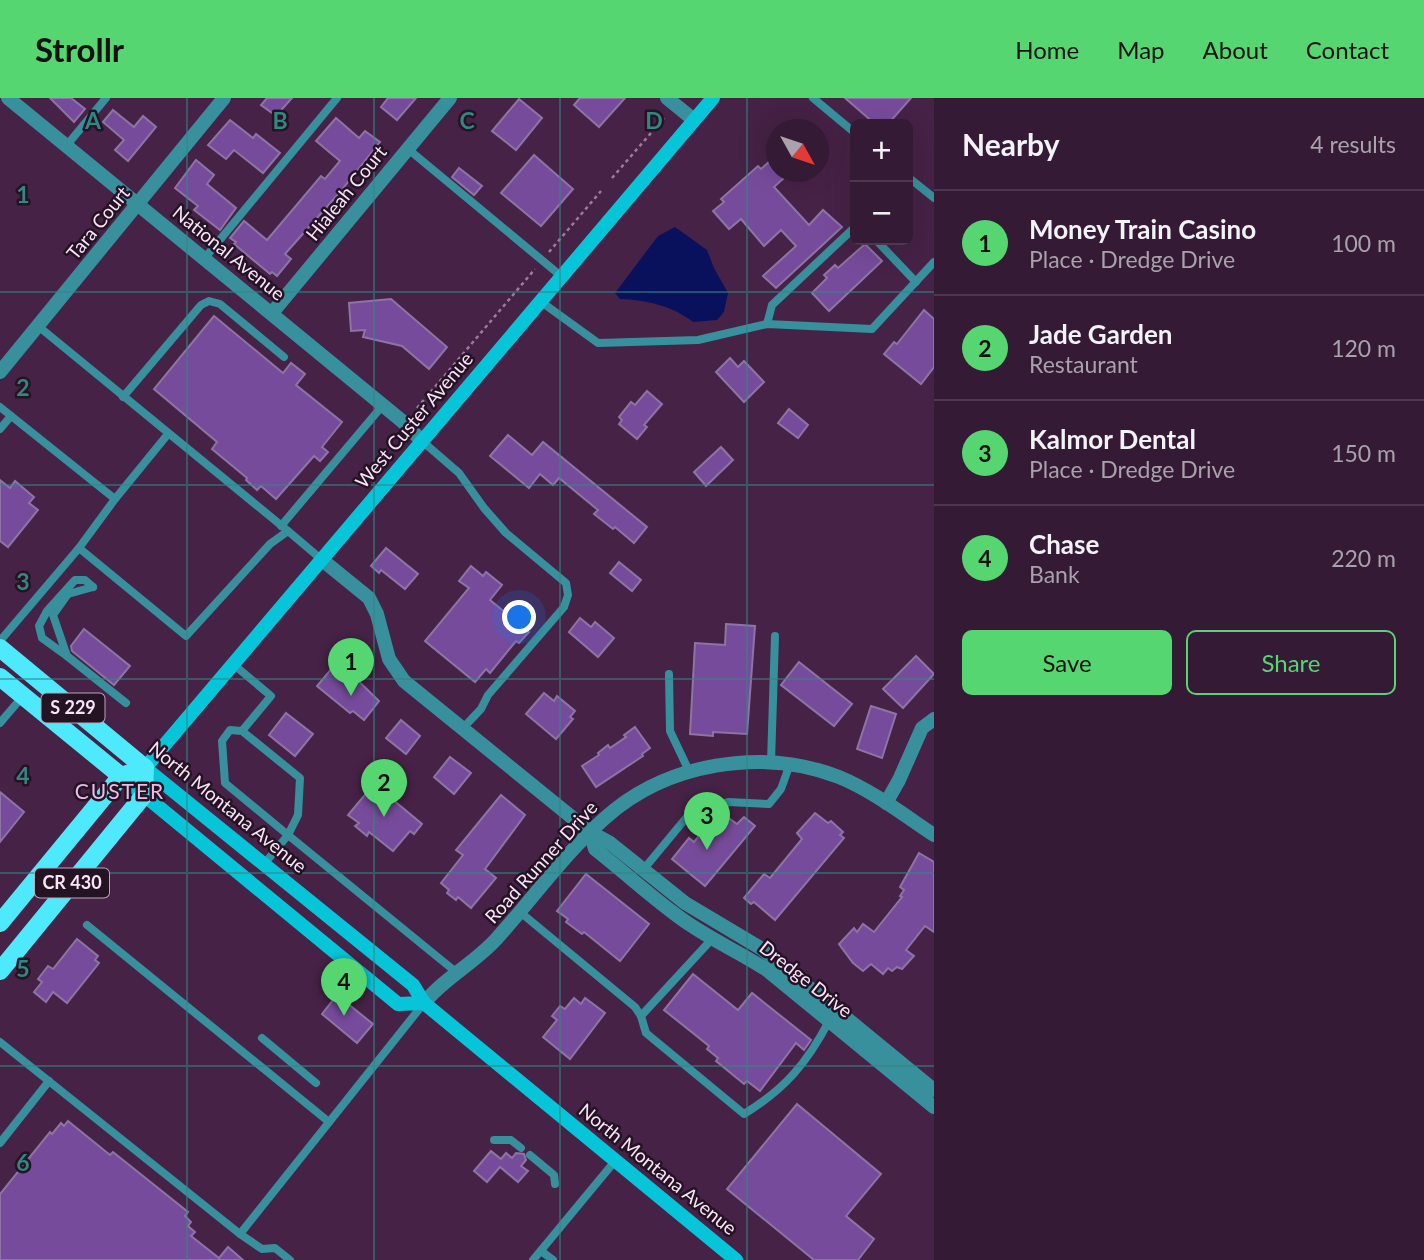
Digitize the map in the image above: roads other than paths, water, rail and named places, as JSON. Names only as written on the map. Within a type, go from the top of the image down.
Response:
[{"type":"main road","name":"West Custer Avenue","points":[[145,768],[713,98]]},
{"type":"main road","name":"North Montana Avenue","points":[[0,648],[412,985],[424,1003],[736,1260]]},
{"type":"main road","name":"S 229","points":[[0,677],[398,1004],[424,1003]]},
{"type":"main road","points":[[121,776],[145,768],[144,794]]},
{"type":"main road","name":"CR 430","points":[[0,923],[121,776]]},
{"type":"main road","name":"CR 430","points":[[0,971],[144,794]]},
{"type":"street","name":"National Avenue","points":[[8,98],[272,313],[422,441]]},
{"type":"street","name":"Tara Court","points":[[0,372],[224,98]]},
{"type":"street","name":"Hialeah Court","points":[[272,313],[450,98]]},
{"type":"street","points":[[667,98],[694,121]]},
{"type":"street","name":"Dredge Drive","points":[[321,559],[369,598],[377,614],[389,659],[404,681],[590,832],[610,843],[692,908],[762,949],[934,1090]]},
{"type":"street","points":[[886,803],[922,728],[934,719]]},
{"type":"street","name":"Road Runner Drive","points":[[424,1003],[436,989],[488,948],[590,832],[614,810],[635,795],[689,771],[744,762],[790,764],[840,778],[886,803],[934,835]]},
{"type":"street","name":"Dredge Drive","points":[[590,832],[595,849],[678,917],[767,970],[934,1107]]},
{"type":"lane","points":[[67,145],[106,98]]},
{"type":"lane","points":[[204,259],[337,98]]},
{"type":"lane","points":[[813,98],[850,129]]},
{"type":"lane","points":[[408,149],[561,276]]},
{"type":"lane","points":[[913,181],[934,198]]},
{"type":"lane","points":[[767,324],[772,305],[850,232]]},
{"type":"lane","points":[[881,245],[916,282]]},
{"type":"lane","points":[[540,301],[598,343],[698,340],[767,324],[872,330],[934,262]]},
{"type":"lane","points":[[123,397],[201,305],[209,302],[220,304],[284,357]]},
{"type":"lane","points":[[38,326],[321,559]]},
{"type":"lane","points":[[79,548],[186,636],[285,529],[383,405]]},
{"type":"lane","points":[[0,407],[115,499]]},
{"type":"lane","points":[[0,429],[11,416]]},
{"type":"lane","points":[[0,641],[79,548],[115,499],[169,434]]},
{"type":"lane","points":[[422,441],[459,473],[484,509],[506,533],[566,583],[568,595],[564,607],[462,729]]},
{"type":"lane","points":[[67,656],[53,615],[68,594],[93,587],[85,580],[75,580],[47,611],[39,626],[42,638],[126,703]]},
{"type":"lane","points":[[771,762],[775,636]]},
{"type":"lane","points":[[233,664],[271,696],[243,730]]},
{"type":"lane","points":[[669,674],[670,731],[689,771]]},
{"type":"lane","points":[[0,723],[23,695]]},
{"type":"lane","points":[[265,863],[288,835],[298,815],[300,778],[243,730],[230,730],[222,741],[225,783],[288,835],[456,972]]},
{"type":"lane","points":[[643,870],[691,811],[728,802],[769,804],[781,789],[790,764]]},
{"type":"lane","points":[[520,912],[635,1007],[646,1033],[744,1114],[770,1099],[793,1077],[816,1046],[829,1021]]},
{"type":"lane","points":[[87,925],[329,1122]]},
{"type":"lane","points":[[641,1016],[712,939]]},
{"type":"lane","points":[[240,1234],[424,1003]]},
{"type":"lane","points":[[262,1038],[316,1083]]},
{"type":"lane","points":[[0,1042],[240,1234],[262,1249],[275,1248],[290,1260]]},
{"type":"lane","points":[[0,1143],[49,1081]]},
{"type":"lane","points":[[494,1140],[511,1139],[521,1147]]},
{"type":"lane","points":[[530,1155],[554,1175],[555,1184]]},
{"type":"lane","points":[[533,1260],[615,1161]]},
{"type":"lane","points":[[541,1251],[553,1260]]},
{"type":"place","name":"Money Train Casino","points":[[351,696]]},
{"type":"place","name":"Jade Garden","points":[[384,817]]},
{"type":"place","name":"Kalmor Dental","points":[[707,850]]},
{"type":"place","name":"Chase","points":[[344,1016]]},
{"type":"district","name":"CUSTER","points":[[120,792]]}]
